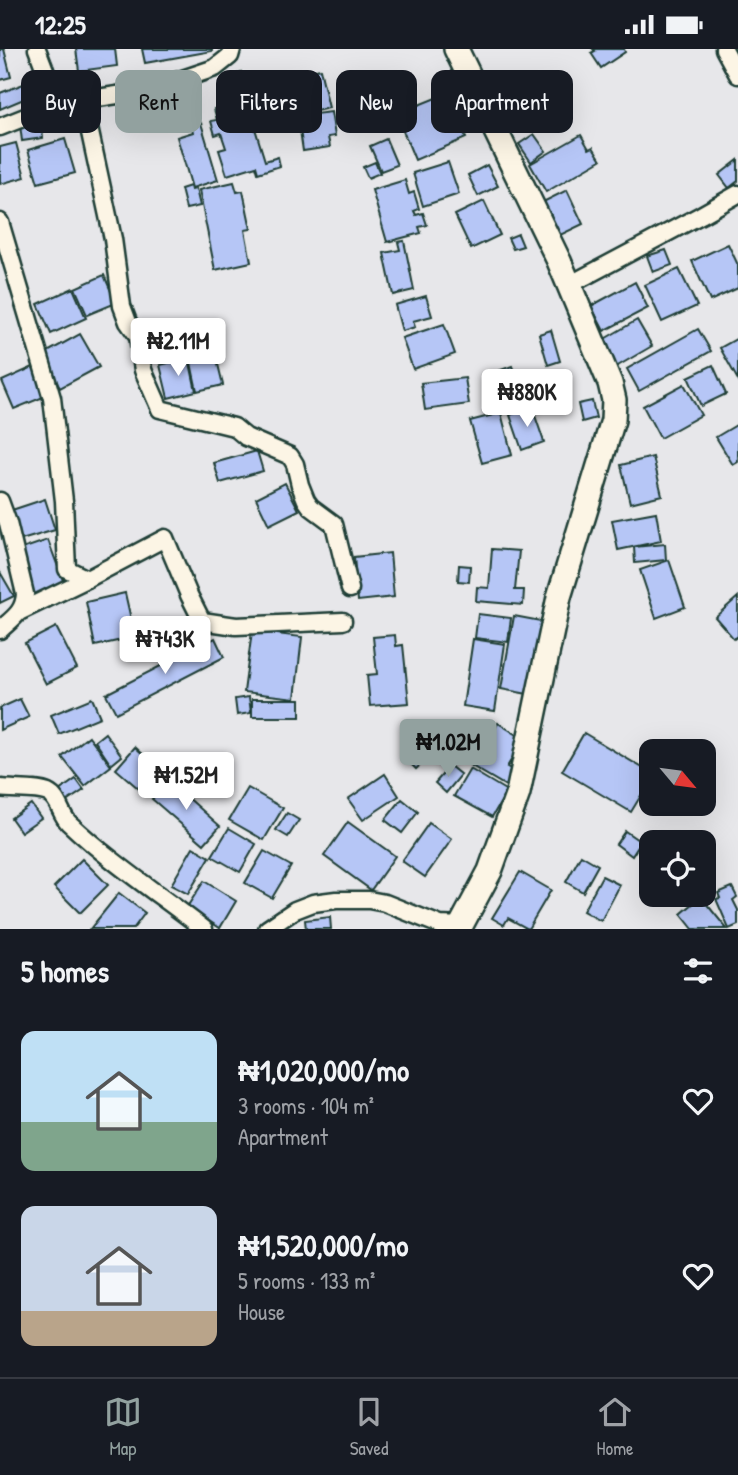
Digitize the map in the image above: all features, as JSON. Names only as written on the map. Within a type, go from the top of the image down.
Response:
[{"type":"street","points":[[37,49],[45,70]]},
{"type":"street","points":[[101,97],[150,90],[215,68],[230,56],[232,49]]},
{"type":"street","points":[[267,929],[313,903],[336,900],[385,903],[440,925],[460,927],[490,871],[518,793],[559,597],[613,420],[614,400],[610,383],[559,261],[456,49]]},
{"type":"street","points":[[724,49],[738,75]]},
{"type":"street","points":[[0,127],[21,119]]},
{"type":"street","points":[[90,133],[113,239],[122,306],[138,336],[143,370],[160,409],[234,427],[246,437],[290,457],[295,464],[306,500],[334,524],[349,589]]},
{"type":"street","points":[[569,285],[738,194]]},
{"type":"street","points":[[0,222],[52,398],[64,501],[67,569],[87,579]]},
{"type":"street","points":[[0,501],[25,594],[21,611]]},
{"type":"street","points":[[0,629],[21,611],[165,538],[202,621],[236,626],[343,621]]},
{"type":"street","points":[[0,788],[42,790],[50,793],[67,821],[114,861],[204,929]]},
{"type":"building","points":[[0,49],[4,49],[11,77],[0,80]]},
{"type":"building","points":[[76,49],[115,49],[117,66],[79,70]]},
{"type":"building","points":[[142,49],[212,49],[212,51],[145,63]]},
{"type":"building","points":[[593,49],[624,49],[625,52],[601,68],[591,53],[595,51]]},
{"type":"building","points":[[322,78],[329,108],[322,110]]},
{"type":"building","points":[[21,85],[21,100],[0,109],[0,93]]},
{"type":"building","points":[[431,100],[431,133],[464,133],[466,138],[415,160],[404,133],[417,133],[417,106]]},
{"type":"building","points":[[331,112],[335,136],[328,137],[330,147],[303,151],[300,133],[322,133],[322,113]]},
{"type":"building","points":[[216,120],[216,133],[221,133],[215,135],[211,121]]},
{"type":"building","points":[[202,126],[218,180],[192,188],[177,137],[202,133]]},
{"type":"building","points":[[21,133],[42,133],[43,138],[22,141]]},
{"type":"building","points":[[221,133],[256,133],[265,161],[278,157],[280,166],[258,173],[256,166],[227,175],[219,150],[226,148]]},
{"type":"building","points":[[534,134],[546,151],[531,162],[519,144]]},
{"type":"building","points":[[581,135],[589,149],[593,147],[601,160],[546,192],[530,164]]},
{"type":"building","points":[[65,139],[75,173],[38,183],[28,150]]},
{"type":"building","points":[[386,139],[397,165],[381,171],[370,146]]},
{"type":"building","points":[[16,143],[25,177],[0,184],[0,147]]},
{"type":"building","points":[[738,160],[738,181],[729,188],[719,175]]},
{"type":"building","points":[[375,162],[380,173],[368,178],[363,167]]},
{"type":"building","points":[[448,162],[459,194],[423,206],[413,173]]},
{"type":"building","points":[[487,165],[498,186],[478,196],[468,175]]},
{"type":"building","points":[[405,180],[409,194],[414,192],[419,209],[414,211],[416,215],[423,213],[427,225],[419,227],[421,233],[387,242],[372,190]]},
{"type":"building","points":[[234,182],[237,192],[243,191],[251,229],[245,230],[251,262],[215,270],[199,190]]},
{"type":"building","points":[[190,186],[191,190],[196,189],[200,206],[186,209],[181,189]]},
{"type":"building","points":[[567,190],[583,224],[556,237],[541,203]]},
{"type":"building","points":[[484,201],[500,235],[471,249],[455,215]]},
{"type":"building","points":[[518,234],[523,246],[513,249],[508,238]]},
{"type":"building","points":[[404,241],[414,290],[393,295],[384,253],[400,250],[398,242]]},
{"type":"building","points":[[728,244],[738,265],[738,288],[710,301],[692,261]]},
{"type":"building","points":[[666,250],[672,265],[653,272],[647,256]]},
{"type":"building","points":[[679,269],[697,306],[662,322],[645,285]]},
{"type":"building","points":[[104,275],[116,303],[87,315],[75,288]]},
{"type":"building","points":[[635,282],[648,308],[604,331],[591,306]]},
{"type":"building","points":[[73,288],[86,318],[51,334],[38,304]]},
{"type":"building","points":[[426,296],[432,316],[413,321],[415,327],[402,331],[395,305]]},
{"type":"building","points":[[637,320],[652,346],[616,367],[601,341]]},
{"type":"building","points":[[444,324],[455,354],[413,369],[402,338]]},
{"type":"building","points":[[698,329],[711,351],[639,391],[627,369]]},
{"type":"building","points":[[551,330],[560,361],[548,365],[539,334]]},
{"type":"building","points":[[80,334],[99,367],[60,388],[42,355]]},
{"type":"building","points":[[738,338],[738,380],[720,348]]},
{"type":"building","points":[[215,352],[223,385],[197,391],[190,358]]},
{"type":"building","points":[[189,358],[196,391],[168,398],[160,365]]},
{"type":"building","points":[[713,365],[726,394],[701,406],[688,377]]},
{"type":"building","points":[[512,366],[520,387],[491,397],[484,376]]},
{"type":"building","points":[[33,367],[46,396],[14,409],[2,381]]},
{"type":"building","points":[[465,378],[469,404],[425,410],[421,383]]},
{"type":"building","points":[[684,384],[701,415],[660,438],[643,406]]},
{"type":"building","points":[[592,401],[596,418],[582,422],[578,404]]},
{"type":"building","points":[[532,407],[544,442],[522,450],[510,415]]},
{"type":"building","points":[[501,413],[512,455],[482,463],[470,421]]},
{"type":"building","points":[[738,424],[738,462],[733,465],[716,437]]},
{"type":"building","points":[[257,451],[263,471],[220,483],[214,463]]},
{"type":"building","points":[[653,457],[662,495],[630,503],[621,465]]},
{"type":"building","points":[[285,483],[299,510],[269,525],[256,498]]},
{"type":"building","points":[[45,499],[55,530],[18,541],[9,511]]},
{"type":"building","points":[[656,512],[661,541],[618,550],[612,520]]},
{"type":"building","points":[[48,540],[65,586],[33,598],[16,551]]},
{"type":"building","points":[[665,544],[666,560],[635,563],[634,547]]},
{"type":"building","points":[[492,549],[519,551],[515,590],[524,590],[523,605],[476,601],[477,587],[489,588]]},
{"type":"building","points":[[390,553],[394,597],[358,601],[354,557]]},
{"type":"building","points":[[669,560],[685,607],[656,618],[640,570]]},
{"type":"building","points":[[459,565],[470,566],[469,582],[458,581]]},
{"type":"building","points":[[0,572],[14,596],[0,603]]},
{"type":"building","points":[[125,593],[135,637],[95,646],[86,602]]},
{"type":"building","points":[[738,597],[738,636],[734,639],[715,617]]},
{"type":"building","points":[[478,614],[511,618],[508,642],[475,638]]},
{"type":"building","points":[[514,616],[546,622],[533,695],[501,689]]},
{"type":"building","points":[[56,627],[77,668],[46,684],[25,643]]},
{"type":"building","points":[[252,631],[302,637],[295,698],[244,692]]},
{"type":"building","points":[[395,635],[396,646],[403,645],[409,703],[370,706],[367,675],[377,674],[373,637]]},
{"type":"building","points":[[215,638],[224,657],[116,713],[106,694]]},
{"type":"building","points":[[473,639],[505,644],[495,711],[463,706]]},
{"type":"building","points":[[249,697],[251,713],[237,715],[235,699]]},
{"type":"building","points":[[92,698],[100,717],[59,734],[51,715]]},
{"type":"building","points":[[20,699],[29,717],[0,730],[0,708]]},
{"type":"building","points":[[252,699],[300,699],[300,717],[252,717]]},
{"type":"building","points":[[472,723],[492,734],[498,723],[524,739],[507,767],[514,771],[506,786],[453,755],[461,742],[458,740]]},
{"type":"building","points":[[105,733],[122,756],[111,765],[95,741]]},
{"type":"building","points":[[584,733],[639,766],[639,799],[631,812],[562,771]]},
{"type":"building","points":[[89,736],[111,766],[85,786],[62,757]]},
{"type":"building","points":[[135,747],[164,773],[146,795],[116,769]]},
{"type":"building","points":[[420,749],[428,758],[416,769],[407,760]]},
{"type":"building","points":[[450,766],[461,775],[446,793],[435,783]]},
{"type":"building","points":[[470,769],[507,791],[492,817],[454,796]]},
{"type":"building","points":[[385,774],[399,796],[363,820],[348,799]]},
{"type":"building","points":[[76,779],[84,790],[66,802],[59,791]]},
{"type":"building","points":[[168,780],[220,826],[204,844],[152,799]]},
{"type":"building","points":[[248,788],[283,808],[264,840],[229,820]]},
{"type":"building","points":[[402,799],[418,812],[402,833],[385,820]]},
{"type":"building","points":[[31,804],[41,818],[21,832],[11,818]]},
{"type":"building","points":[[287,813],[299,820],[288,837],[276,830]]},
{"type":"building","points":[[348,822],[395,856],[371,890],[324,856]]},
{"type":"building","points":[[429,823],[452,839],[425,877],[402,861]]},
{"type":"building","points":[[229,828],[256,844],[240,872],[212,856]]},
{"type":"building","points":[[625,831],[639,841],[632,856],[616,844]]},
{"type":"building","points":[[193,847],[210,857],[188,894],[171,885]]},
{"type":"building","points":[[264,851],[291,866],[272,898],[245,883]]},
{"type":"building","points":[[581,855],[598,865],[583,892],[566,882]]},
{"type":"building","points":[[82,859],[108,885],[80,913],[54,887]]},
{"type":"building","points":[[520,872],[551,890],[528,929],[508,918],[504,925],[492,918]]},
{"type":"building","points":[[602,876],[620,885],[601,921],[583,911]]},
{"type":"building","points":[[204,881],[236,901],[220,928],[187,907]]},
{"type":"building","points":[[732,887],[737,897],[733,900],[738,910],[738,925],[729,929],[716,899],[720,898],[718,893]]},
{"type":"building","points":[[119,893],[145,913],[133,929],[90,929]]},
{"type":"building","points":[[689,907],[709,907],[727,929],[693,929],[681,914]]},
{"type":"building","points":[[330,917],[331,929],[306,929],[305,920]]}]
